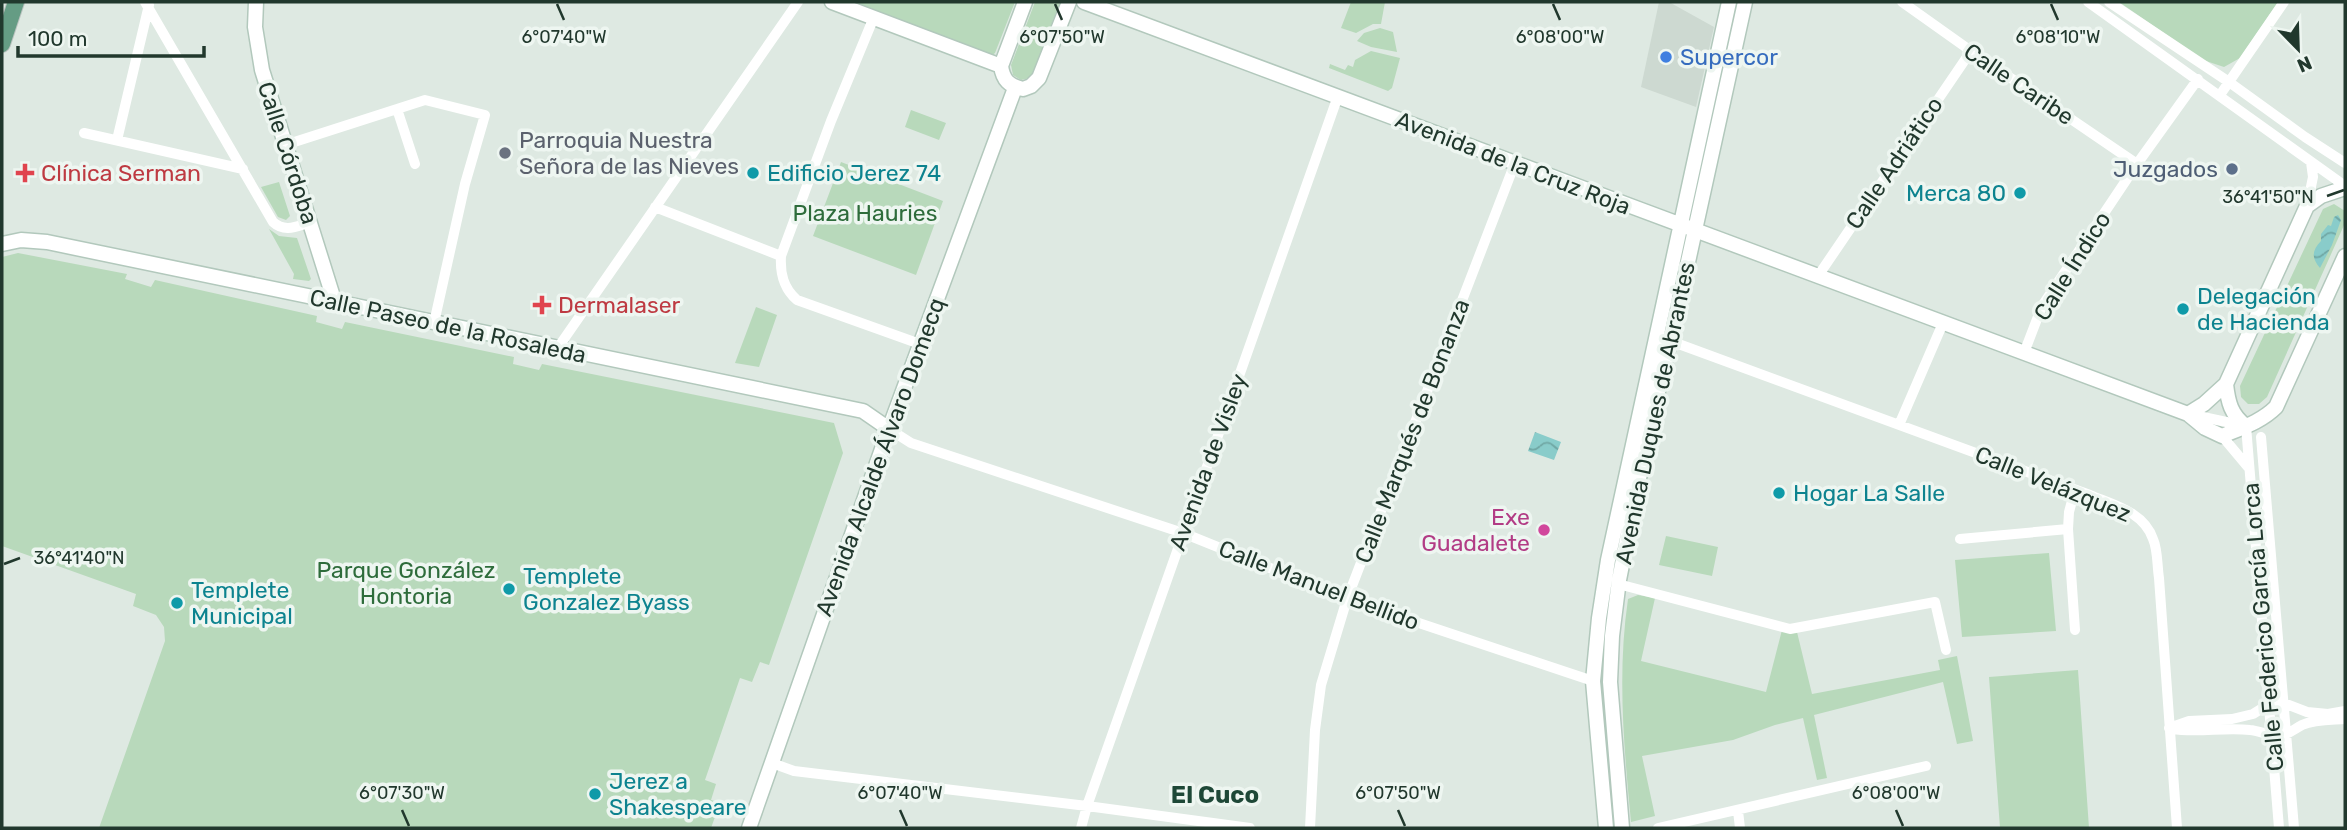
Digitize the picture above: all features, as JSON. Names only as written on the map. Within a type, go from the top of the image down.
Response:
[{"type":"main road","points":[[2,44],[16,2]]},
{"type":"main road","name":"Calle Córdoba","points":[[256,2],[255,27],[262,70],[335,303]]},
{"type":"main road","points":[[832,2],[1001,66]]},
{"type":"main road","points":[[1025,2],[1001,66],[1007,83],[1023,89],[1039,78],[1069,2]]},
{"type":"main road","name":"Avenida de la Cruz Roja","points":[[1084,2],[2188,414],[2205,428],[2222,436]]},
{"type":"main road","name":"Avenida Duques de Abrantes","points":[[1664,339],[1680,226],[1729,2]]},
{"type":"main road","name":"Avenida Duques de Abrantes","points":[[1606,828],[1593,681],[1599,618],[1623,525],[1664,339],[1695,231],[1745,2]]},
{"type":"main road","name":"Avenida Alcalde Álvaro Domecq","points":[[749,828],[889,429],[1015,88]]},
{"type":"main road","points":[[2188,414],[2226,384],[2307,206],[2321,197],[2342,191]]},
{"type":"main road","name":"Calle Paseo de la Rosaleda","points":[[2,244],[21,240],[47,242],[863,411],[889,429]]},
{"type":"main road","points":[[2222,436],[2268,415],[2276,407],[2345,256]]},
{"type":"main road","points":[[2226,384],[2231,409],[2237,419],[2246,426]]},
{"type":"main road","name":"Avenida Duques de Abrantes","points":[[1622,828],[1610,682],[1623,525]]},
{"type":"street","points":[[557,349],[798,2]]},
{"type":"street","name":"Calle Caribe","points":[[1902,2],[2137,164]]},
{"type":"street","points":[[2088,2],[2311,162],[2342,191]]},
{"type":"street","points":[[2109,2],[2230,82],[2345,163]]},
{"type":"street","points":[[2220,95],[2284,2]]},
{"type":"street","points":[[117,140],[147,3]]},
{"type":"street","points":[[147,3],[273,222],[279,228],[287,229],[311,222]]},
{"type":"street","points":[[874,17],[831,121],[781,256],[780,269],[789,293],[797,300],[920,344]]},
{"type":"street","name":"Calle Adriático","points":[[1818,276],[1971,51]]},
{"type":"street","name":"Calle Índico","points":[[2024,354],[2042,306],[2137,164],[2198,79]]},
{"type":"street","name":"Avenida de Visley","points":[[1082,828],[1087,806],[1338,96]]},
{"type":"street","points":[[285,145],[425,100],[485,115],[434,323]]},
{"type":"street","points":[[397,109],[415,164]]},
{"type":"street","points":[[84,133],[243,169]]},
{"type":"street","points":[[2307,206],[2311,191],[2311,162]]},
{"type":"street","name":"Calle Marqués de Bonanza","points":[[1310,828],[1315,730],[1321,685],[1347,599],[1515,163]]},
{"type":"street","points":[[655,207],[781,256]]},
{"type":"street","points":[[1899,425],[1943,323]]},
{"type":"street","name":"Calle Velázquez","points":[[1664,339],[2075,490],[2127,510],[2145,522],[2154,539],[2159,578],[2177,828]]},
{"type":"street","points":[[2188,414],[2246,426],[2262,437],[2276,407]]},
{"type":"street","name":"Calle Federico García Lorca","points":[[2246,426],[2279,828]]},
{"type":"street","name":"Calle Manuel Bellido","points":[[889,429],[911,443],[1183,533],[1347,599],[1593,681]]},
{"type":"street","points":[[2222,436],[2249,469]]},
{"type":"street","name":"Calle Federico García Lorca","points":[[2262,437],[2294,828]]},
{"type":"street","points":[[2075,490],[2068,529],[2075,630]]},
{"type":"street","points":[[1961,539],[2068,529]]},
{"type":"street","points":[[1618,584],[1790,629],[1935,602],[1946,650]]},
{"type":"street","points":[[2169,728],[2189,721],[2232,719],[2253,714],[2269,704],[2284,703],[2307,712],[2345,711]]},
{"type":"street","points":[[2169,728],[2191,732],[2251,730],[2272,737],[2287,734],[2303,725],[2345,719]]},
{"type":"street","points":[[772,763],[801,772],[1250,828]]},
{"type":"street","points":[[1658,828],[1926,766]]},
{"type":"street","points":[[1738,811],[1740,828]]},
{"type":"shaded area","points":[[1659,2],[1669,2],[1714,27],[1696,107],[1641,87]]},
{"type":"green space","points":[[851,2],[1015,2],[995,53],[991,56]]},
{"type":"green space","points":[[1035,2],[1060,2],[1033,73],[1030,78],[1021,80],[1013,75],[1011,65]]},
{"type":"green space","points":[[1351,2],[1385,2],[1381,24],[1373,24],[1356,33],[1341,28]]},
{"type":"green space","points":[[2119,2],[2278,2],[2240,58],[2224,67],[2203,60]]},
{"type":"green space","points":[[1380,28],[1393,32],[1397,52],[1357,41],[1364,33]]},
{"type":"green space","points":[[1371,51],[1400,58],[1392,88],[1388,91],[1329,68],[1330,64],[1345,70],[1348,65],[1353,67],[1355,60]]},
{"type":"green space","points":[[911,110],[946,123],[939,140],[905,127]]},
{"type":"green space","name":"Plaza Hauries","points":[[841,162],[943,201],[916,275],[813,236]]},
{"type":"green space","points":[[279,182],[290,216],[286,220],[278,217],[261,187]]},
{"type":"green space","points":[[2334,204],[2345,211],[2345,223],[2267,397],[2259,404],[2248,404],[2241,397],[2240,386],[2323,209]]},
{"type":"green space","points":[[269,229],[279,236],[297,238],[311,279],[309,281],[293,279],[294,274]]},
{"type":"green space","name":"Parque González Hontoria","points":[[18,253],[127,274],[125,279],[151,287],[155,280],[317,316],[316,322],[342,329],[345,322],[514,357],[513,364],[539,370],[542,364],[834,423],[843,453],[769,665],[760,662],[752,682],[740,678],[705,780],[716,784],[711,800],[720,803],[711,828],[99,828],[165,641],[164,627],[156,615],[133,606],[136,594],[2,546],[2,257]]},
{"type":"green space","points":[[756,307],[777,315],[759,367],[735,363]]},
{"type":"green space","points":[[1666,536],[1718,547],[1712,576],[1659,565]]},
{"type":"green space","points":[[2049,553],[2056,631],[1962,637],[1955,560]]},
{"type":"green space","points":[[1638,595],[1655,598],[1641,661],[1766,692],[1782,630],[1797,632],[1812,694],[1940,670],[1938,660],[1957,656],[1973,741],[1957,744],[1943,682],[1814,715],[1827,778],[1817,780],[1803,718],[1733,740],[1642,756],[1655,816],[1631,822],[1622,683],[1628,599]]},
{"type":"green space","points":[[2078,670],[2089,828],[2000,828],[1989,677]]},
{"type":"water","points":[[2338,215],[2341,220],[2320,268],[2315,261],[2314,251],[2321,241],[2321,234],[2328,225],[2331,226],[2334,217]]},
{"type":"water","points":[[1535,432],[1561,442],[1554,460],[1528,451]]},
{"type":"place","name":"Supercor","points":[[1666,57]]},
{"type":"place","name":"Parroquia Nuestra Señora de las Nieves","points":[[505,153]]},
{"type":"place","name":"Juzgados","points":[[2232,169]]},
{"type":"place","name":"Clínica Serman","points":[[25,173]]},
{"type":"place","name":"Edificio Jerez 74","points":[[753,173]]},
{"type":"place","name":"Merca 80","points":[[2020,193]]},
{"type":"place","name":"Dermalaser","points":[[542,305]]},
{"type":"place","name":"Delegación de Hacienda","points":[[2183,309]]},
{"type":"place","name":"Hogar La Salle","points":[[1779,493]]},
{"type":"place","name":"Exe Guadalete","points":[[1544,530]]},
{"type":"place","name":"Templete Gonzalez Byass","points":[[509,589]]},
{"type":"place","name":"Templete Municipal","points":[[177,603]]},
{"type":"place","name":"Jerez a Shakespeare","points":[[595,794]]},
{"type":"district","name":"El Cuco","points":[[1215,795]]}]
